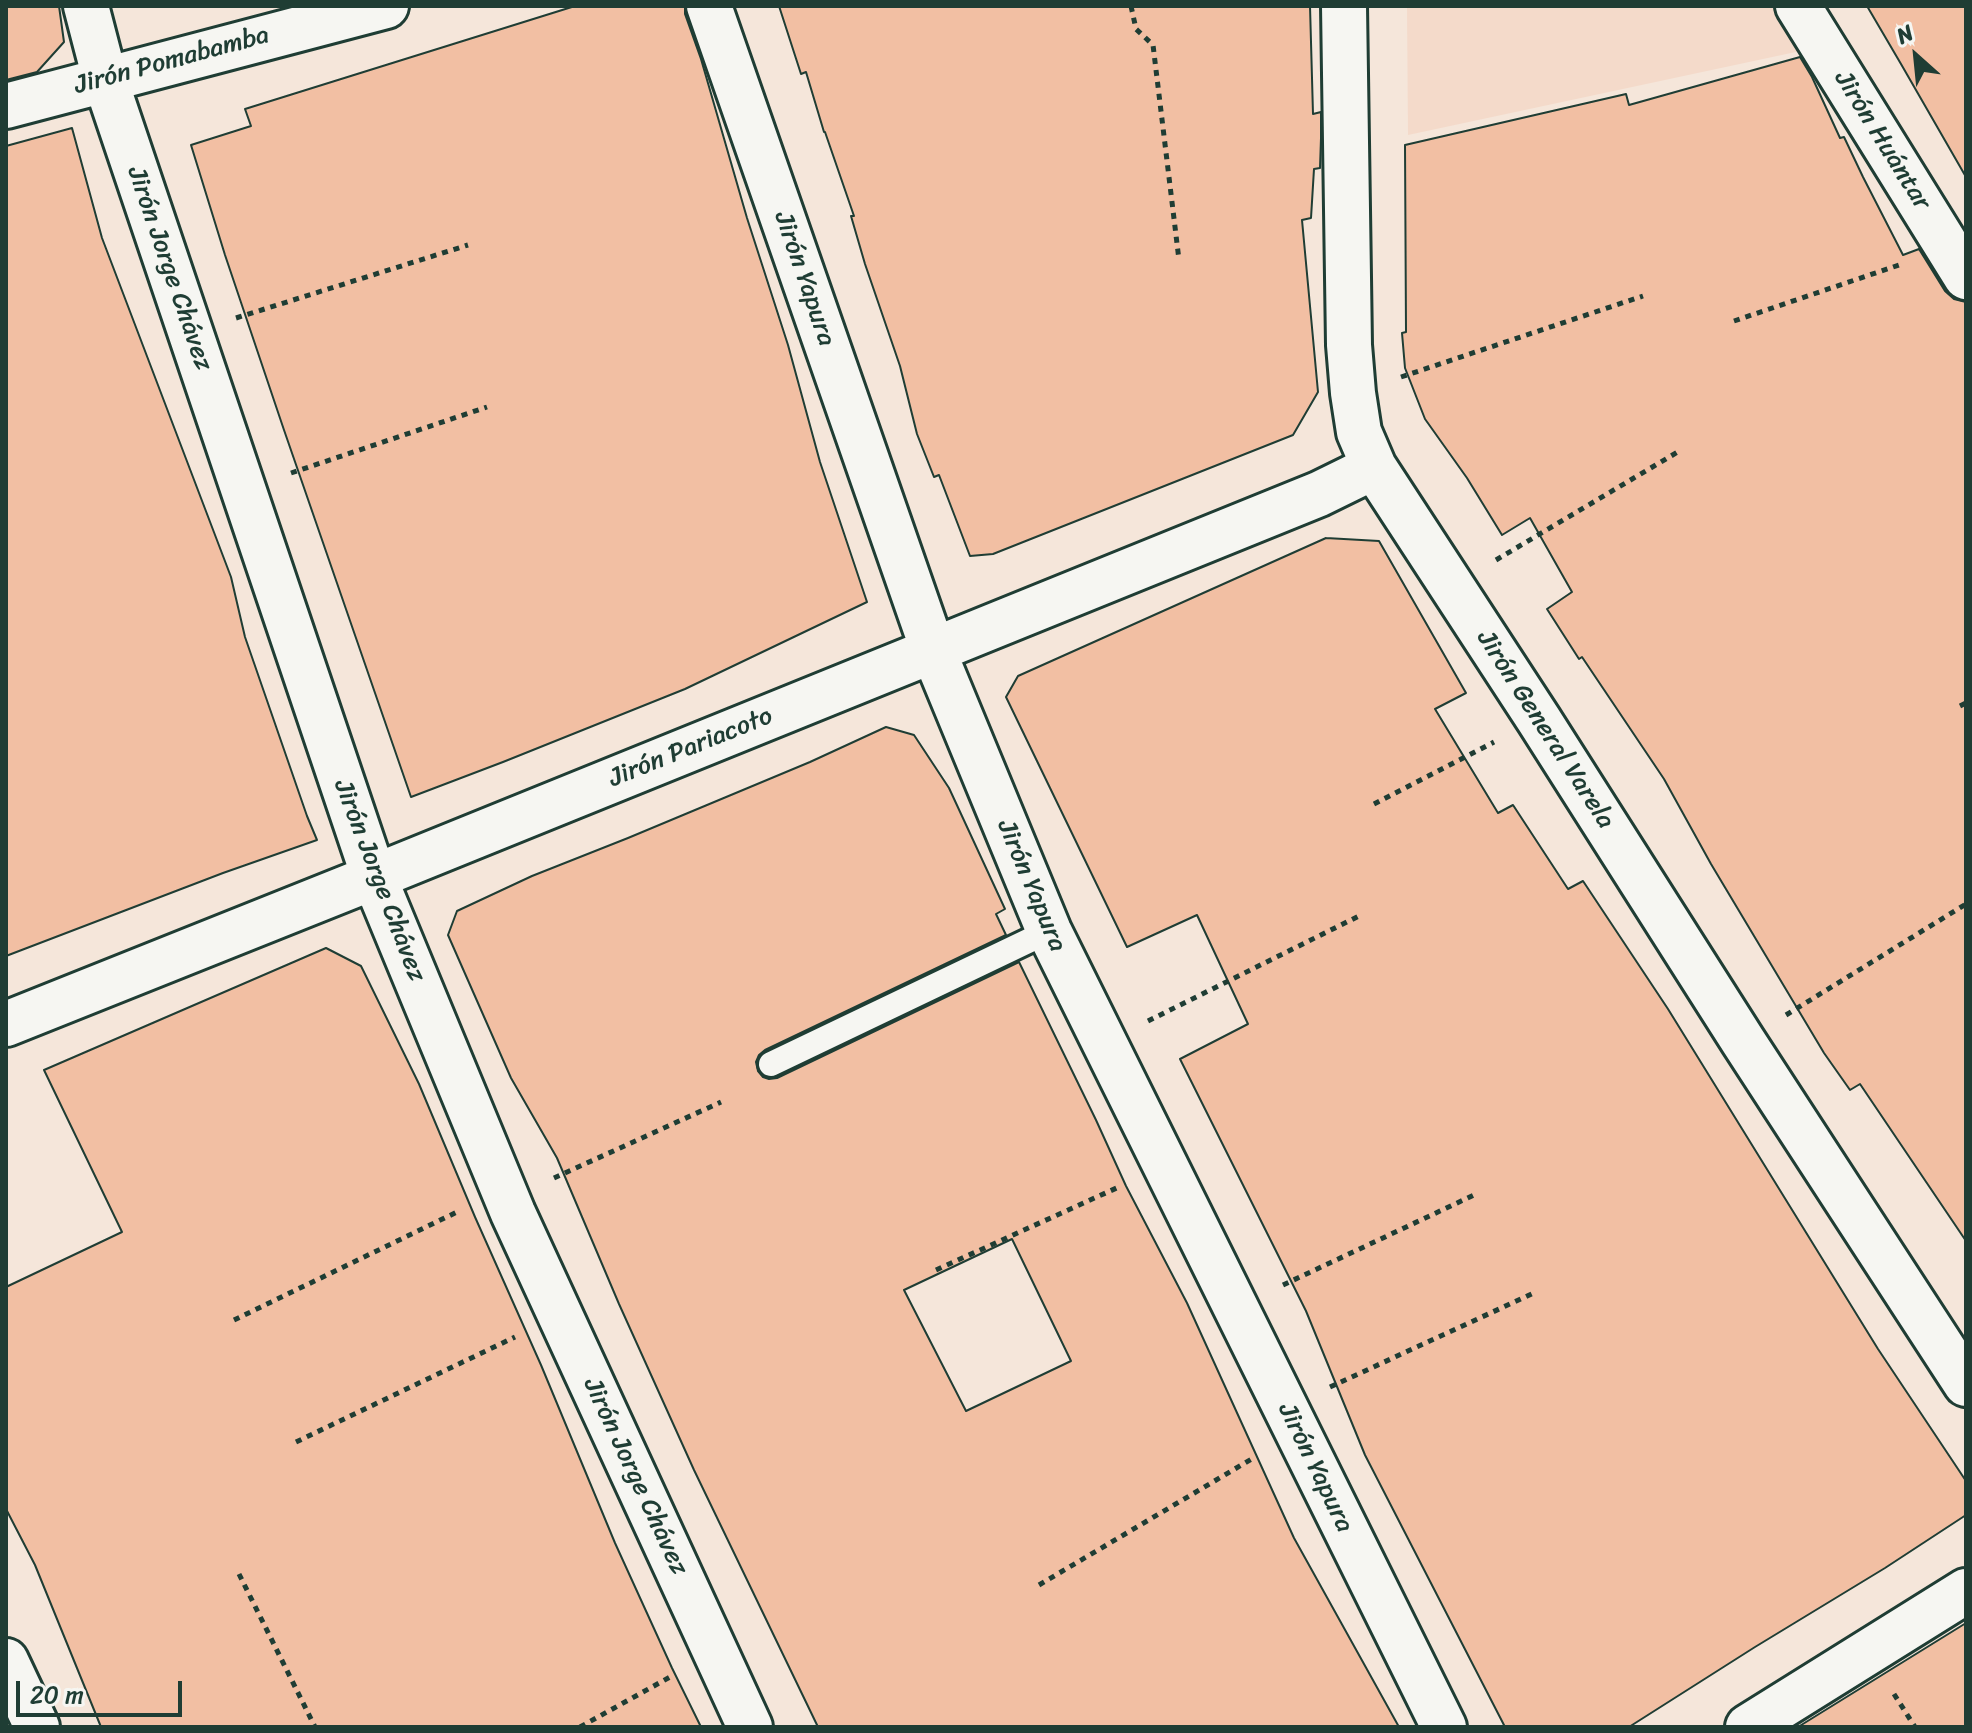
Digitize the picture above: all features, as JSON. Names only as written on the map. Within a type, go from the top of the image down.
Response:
[{"type":"street","name":"Jirón Jorge Chávez","points":[[86,6],[105,79],[374,877],[505,1194],[750,1727]]},
{"type":"street","name":"Jirón Pomabamba","points":[[6,106],[386,6]]},
{"type":"street","name":"Jirón Yapura","points":[[709,6],[933,650],[1049,931],[1444,1727]]},
{"type":"street","name":"Jirón General Varela","points":[[1344,6],[1349,345],[1359,432],[1374,467],[1966,1384]]},
{"type":"street","name":"Jirón Huántar","points":[[1798,6],[1957,263]]},
{"type":"street","name":"Jirón Pariacoto","points":[[6,1024],[1319,494],[1374,467]]},
{"type":"street","points":[[1748,1727],[1966,1591]]},
{"type":"street","points":[[6,1661],[37,1727]]},
{"type":"lane","points":[[771,1064],[1049,931]]},
{"type":"path","points":[[1131,6],[1136,29],[1153,45],[1179,260]]},
{"type":"path","points":[[191,332],[468,245]]},
{"type":"path","points":[[1734,321],[1957,263]]},
{"type":"path","points":[[1353,393],[1643,296]]},
{"type":"path","points":[[243,490],[487,407]]},
{"type":"path","points":[[1453,587],[1681,450]]},
{"type":"path","points":[[1374,804],[1539,720]]},
{"type":"path","points":[[1743,1041],[1966,904]]},
{"type":"path","points":[[1104,1043],[1361,915]]},
{"type":"path","points":[[234,1320],[505,1194],[721,1102]]},
{"type":"path","points":[[936,1270],[1165,1166]]},
{"type":"path","points":[[1236,1307],[1474,1195]]},
{"type":"path","points":[[1039,1585],[1292,1420],[1536,1292]]},
{"type":"path","points":[[296,1442],[560,1315]]},
{"type":"path","points":[[239,1574],[315,1727]]},
{"type":"path","points":[[580,1727],[716,1652]]},
{"type":"shaded area","points":[[1407,6],[1779,6],[1805,50],[1408,135]]},
{"type":"building","points":[[6,6],[59,6],[64,42],[37,72],[6,80]]},
{"type":"building","points":[[575,6],[685,6],[788,345],[820,462],[867,602],[685,689],[411,797],[284,430],[191,145],[251,126],[245,109]]},
{"type":"building","points":[[779,6],[1310,6],[1313,114],[1321,112],[1320,168],[1314,169],[1311,218],[1302,220],[1318,392],[1293,435],[993,554],[970,556],[939,475],[934,477],[917,434],[900,366],[851,216],[854,216],[806,72],[801,74]]},
{"type":"building","points":[[1867,6],[1966,6],[1966,177],[1901,64]]},
{"type":"building","points":[[1800,57],[1903,255],[1919,249],[1945,291],[1954,299],[1966,302],[1966,1241],[1860,1084],[1850,1090],[1824,1053],[1664,779],[1547,609],[1572,592],[1530,518],[1502,535],[1425,419],[1405,368],[1402,333],[1406,332],[1405,145],[1626,94],[1629,105]]},
{"type":"building","points":[[72,128],[102,238],[231,577],[245,637],[317,840],[6,956],[6,146]]},
{"type":"building","points":[[1326,538],[1379,541],[1466,693],[1435,709],[1498,813],[1513,805],[1568,889],[1583,881],[1668,1009],[1878,1349],[1966,1481],[1966,1515],[1629,1727],[1505,1727],[1365,1455],[1306,1311],[1180,1059],[1248,1024],[1197,915],[1127,947],[1006,697],[1018,676]]},
{"type":"building","points":[[886,727],[914,735],[949,788],[1005,909],[996,914],[1006,935],[765,1050],[756,1062],[758,1071],[763,1077],[777,1078],[1019,962],[1126,1186],[1187,1303],[1294,1538],[1399,1727],[818,1727],[694,1470],[557,1158],[511,1078],[448,935],[457,911],[532,876],[810,762]],"holes":[[[1012,1239],[1071,1361],[966,1411],[904,1290]]]},
{"type":"building","points":[[326,948],[361,966],[419,1084],[615,1543],[701,1727],[101,1727],[35,1565],[6,1509],[6,1287],[122,1232],[44,1070]]},
{"type":"building","points":[[1966,1623],[1966,1727],[1798,1727]]}]
